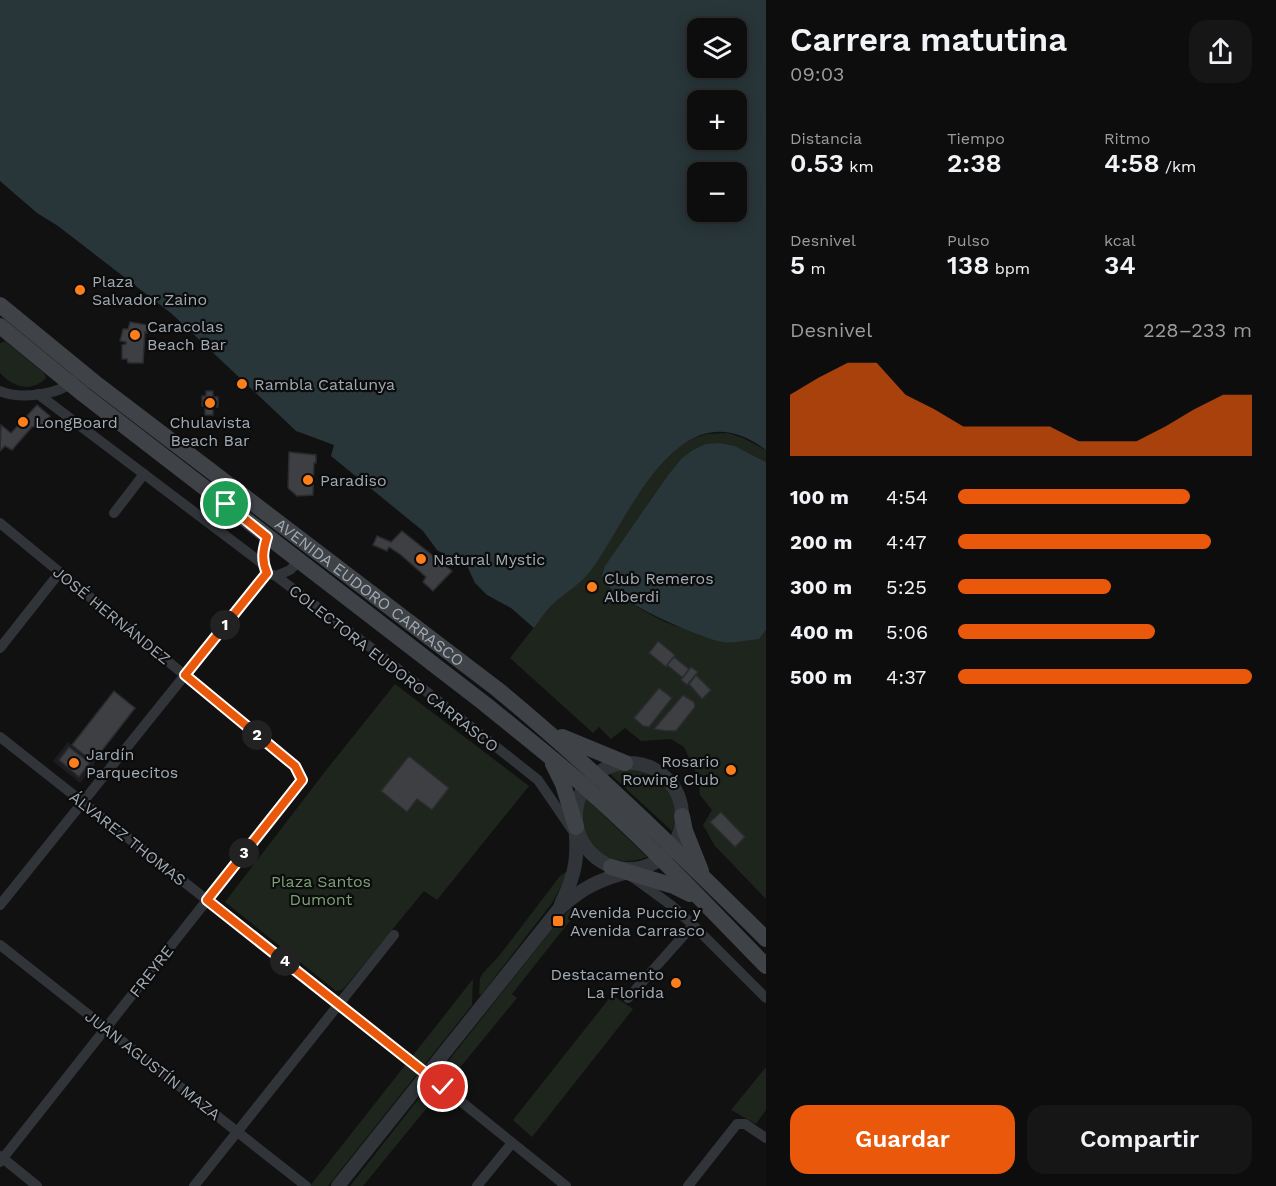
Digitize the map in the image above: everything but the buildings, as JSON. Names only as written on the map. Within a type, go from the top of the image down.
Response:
[{"type":"main road","name":"AVENIDA EUDORO CARRASCO","points":[[2,314],[298,562],[485,704],[549,756],[590,780]]},
{"type":"main road","name":"AVENIDA EUDORO CARRASCO","points":[[75,377],[496,689],[550,732],[590,780],[667,853]]},
{"type":"main road","points":[[550,732],[625,763]]},
{"type":"main road","points":[[549,756],[563,784],[576,836]]},
{"type":"main road","points":[[682,816],[685,831],[704,877]]},
{"type":"main road","points":[[667,853],[704,877],[766,939]]},
{"type":"main road","points":[[667,853],[701,900],[766,966]]},
{"type":"main road","points":[[625,869],[674,886],[701,900]]},
{"type":"street","points":[[0,391],[10,396],[38,394],[59,390],[75,377]]},
{"type":"street","name":"COLECTORA EUDORO CARRASCO","points":[[38,394],[374,650],[538,780],[576,836]]},
{"type":"street","points":[[114,513],[144,474]]},
{"type":"street","name":"JOSÉ HERNÁNDEZ","points":[[0,523],[295,766],[302,780]]},
{"type":"street","points":[[267,537],[263,549],[268,571]]},
{"type":"street","points":[[0,904],[268,571],[290,570],[298,562]]},
{"type":"street","points":[[0,648],[60,572]]},
{"type":"street","name":"ÁLVAREZ THOMAS","points":[[0,737],[566,1186]]},
{"type":"street","points":[[338,1186],[559,909],[591,884],[625,869],[650,865],[667,853],[680,832],[682,816],[675,788],[665,776],[646,766],[625,763],[609,766],[590,780],[576,806],[574,875],[559,909]]},
{"type":"street","name":"FREYRE","points":[[1,1159],[302,780]]},
{"type":"street","points":[[576,836],[595,858],[625,869],[671,906],[766,998]]},
{"type":"street","points":[[628,998],[693,925]]},
{"type":"street","points":[[194,1186],[394,935]]},
{"type":"street","name":"JUAN AGUSTÍN MAZA","points":[[0,945],[306,1186]]},
{"type":"street","points":[[688,1186],[737,1124],[751,1128],[766,1138]]},
{"type":"street","points":[[477,1186],[512,1143]]},
{"type":"street","points":[[1,1159],[37,1186]]},
{"type":"shaded area","points":[[0,0],[766,0],[766,450],[734,434],[706,433],[681,445],[659,466],[639,493],[589,573],[551,606],[534,628],[511,608],[487,595],[475,583],[468,568],[437,550],[423,531],[331,456],[334,445],[296,431],[172,314],[58,226],[37,213],[0,181]]},
{"type":"shaded area","points":[[720,443],[735,446],[766,462],[766,630],[759,639],[722,642],[695,633],[655,616],[619,595],[607,585],[602,576],[604,567],[681,459],[706,444]]},
{"type":"shaded area","name":"Jardín Parquecitos","points":[[68,742],[95,764],[80,783],[53,761]]},
{"type":"green space","points":[[5,341],[44,373],[46,378],[28,387],[16,385],[5,378],[0,373],[0,343]]},
{"type":"green space","name":"Club Remeros Alberdi","points":[[728,433],[766,450],[766,462],[735,446],[720,443],[681,459],[604,567],[602,576],[613,590],[624,598],[672,625],[758,639],[766,630],[766,899],[715,846],[703,825],[712,810],[700,795],[698,777],[684,747],[671,739],[641,741],[625,728],[611,739],[599,727],[593,733],[510,658],[551,605],[588,574],[622,518],[666,458],[679,446],[694,438],[707,434]]},
{"type":"green space","name":"Plaza Santos Dumont","points":[[395,684],[529,786],[437,900],[424,891],[346,986],[336,991],[225,902]]},
{"type":"green space","points":[[638,768],[657,777],[670,792],[675,810],[672,831],[609,773]]},
{"type":"green space","points":[[586,798],[647,857],[632,861],[618,860],[605,856],[595,849],[587,839],[582,827],[582,813]]},
{"type":"green space","points":[[567,871],[552,903],[481,995],[479,994],[480,978],[483,973],[499,956],[560,876]]},
{"type":"green space","points":[[571,908],[573,917],[512,994],[517,998],[363,1186],[350,1186],[556,924]]},
{"type":"green space","points":[[473,979],[472,1005],[328,1186],[310,1186]]},
{"type":"green space","points":[[612,995],[633,1009],[532,1137],[513,1120]]},
{"type":"green space","points":[[766,1067],[766,1110],[756,1124],[731,1110]]},
{"type":"place","name":"Plaza Salvador Zaino","points":[[80,290]]},
{"type":"place","name":"Caracolas Beach Bar","points":[[135,335]]},
{"type":"place","name":"Rambla Catalunya","points":[[242,384]]},
{"type":"place","name":"Chulavista Beach Bar","points":[[210,403]]},
{"type":"place","name":"LongBoard","points":[[23,422]]},
{"type":"place","name":"Paradiso","points":[[308,480]]},
{"type":"place","name":"Natural Mystic","points":[[421,559]]},
{"type":"place","name":"Club Remeros Alberdi","points":[[592,587]]},
{"type":"place","name":"Jardín Parquecitos","points":[[74,763]]},
{"type":"place","name":"Rosario Rowing Club","points":[[731,770]]},
{"type":"place","name":"Avenida Puccio y Avenida Carrasco","points":[[558,921]]},
{"type":"place","name":"Destacamento La Florida","points":[[676,983]]},
{"type":"route","points":[[226,504],[267,537],[263,549],[263,564],[267,573],[185,675],[295,766],[302,780],[207,900],[443,1087]]}]
